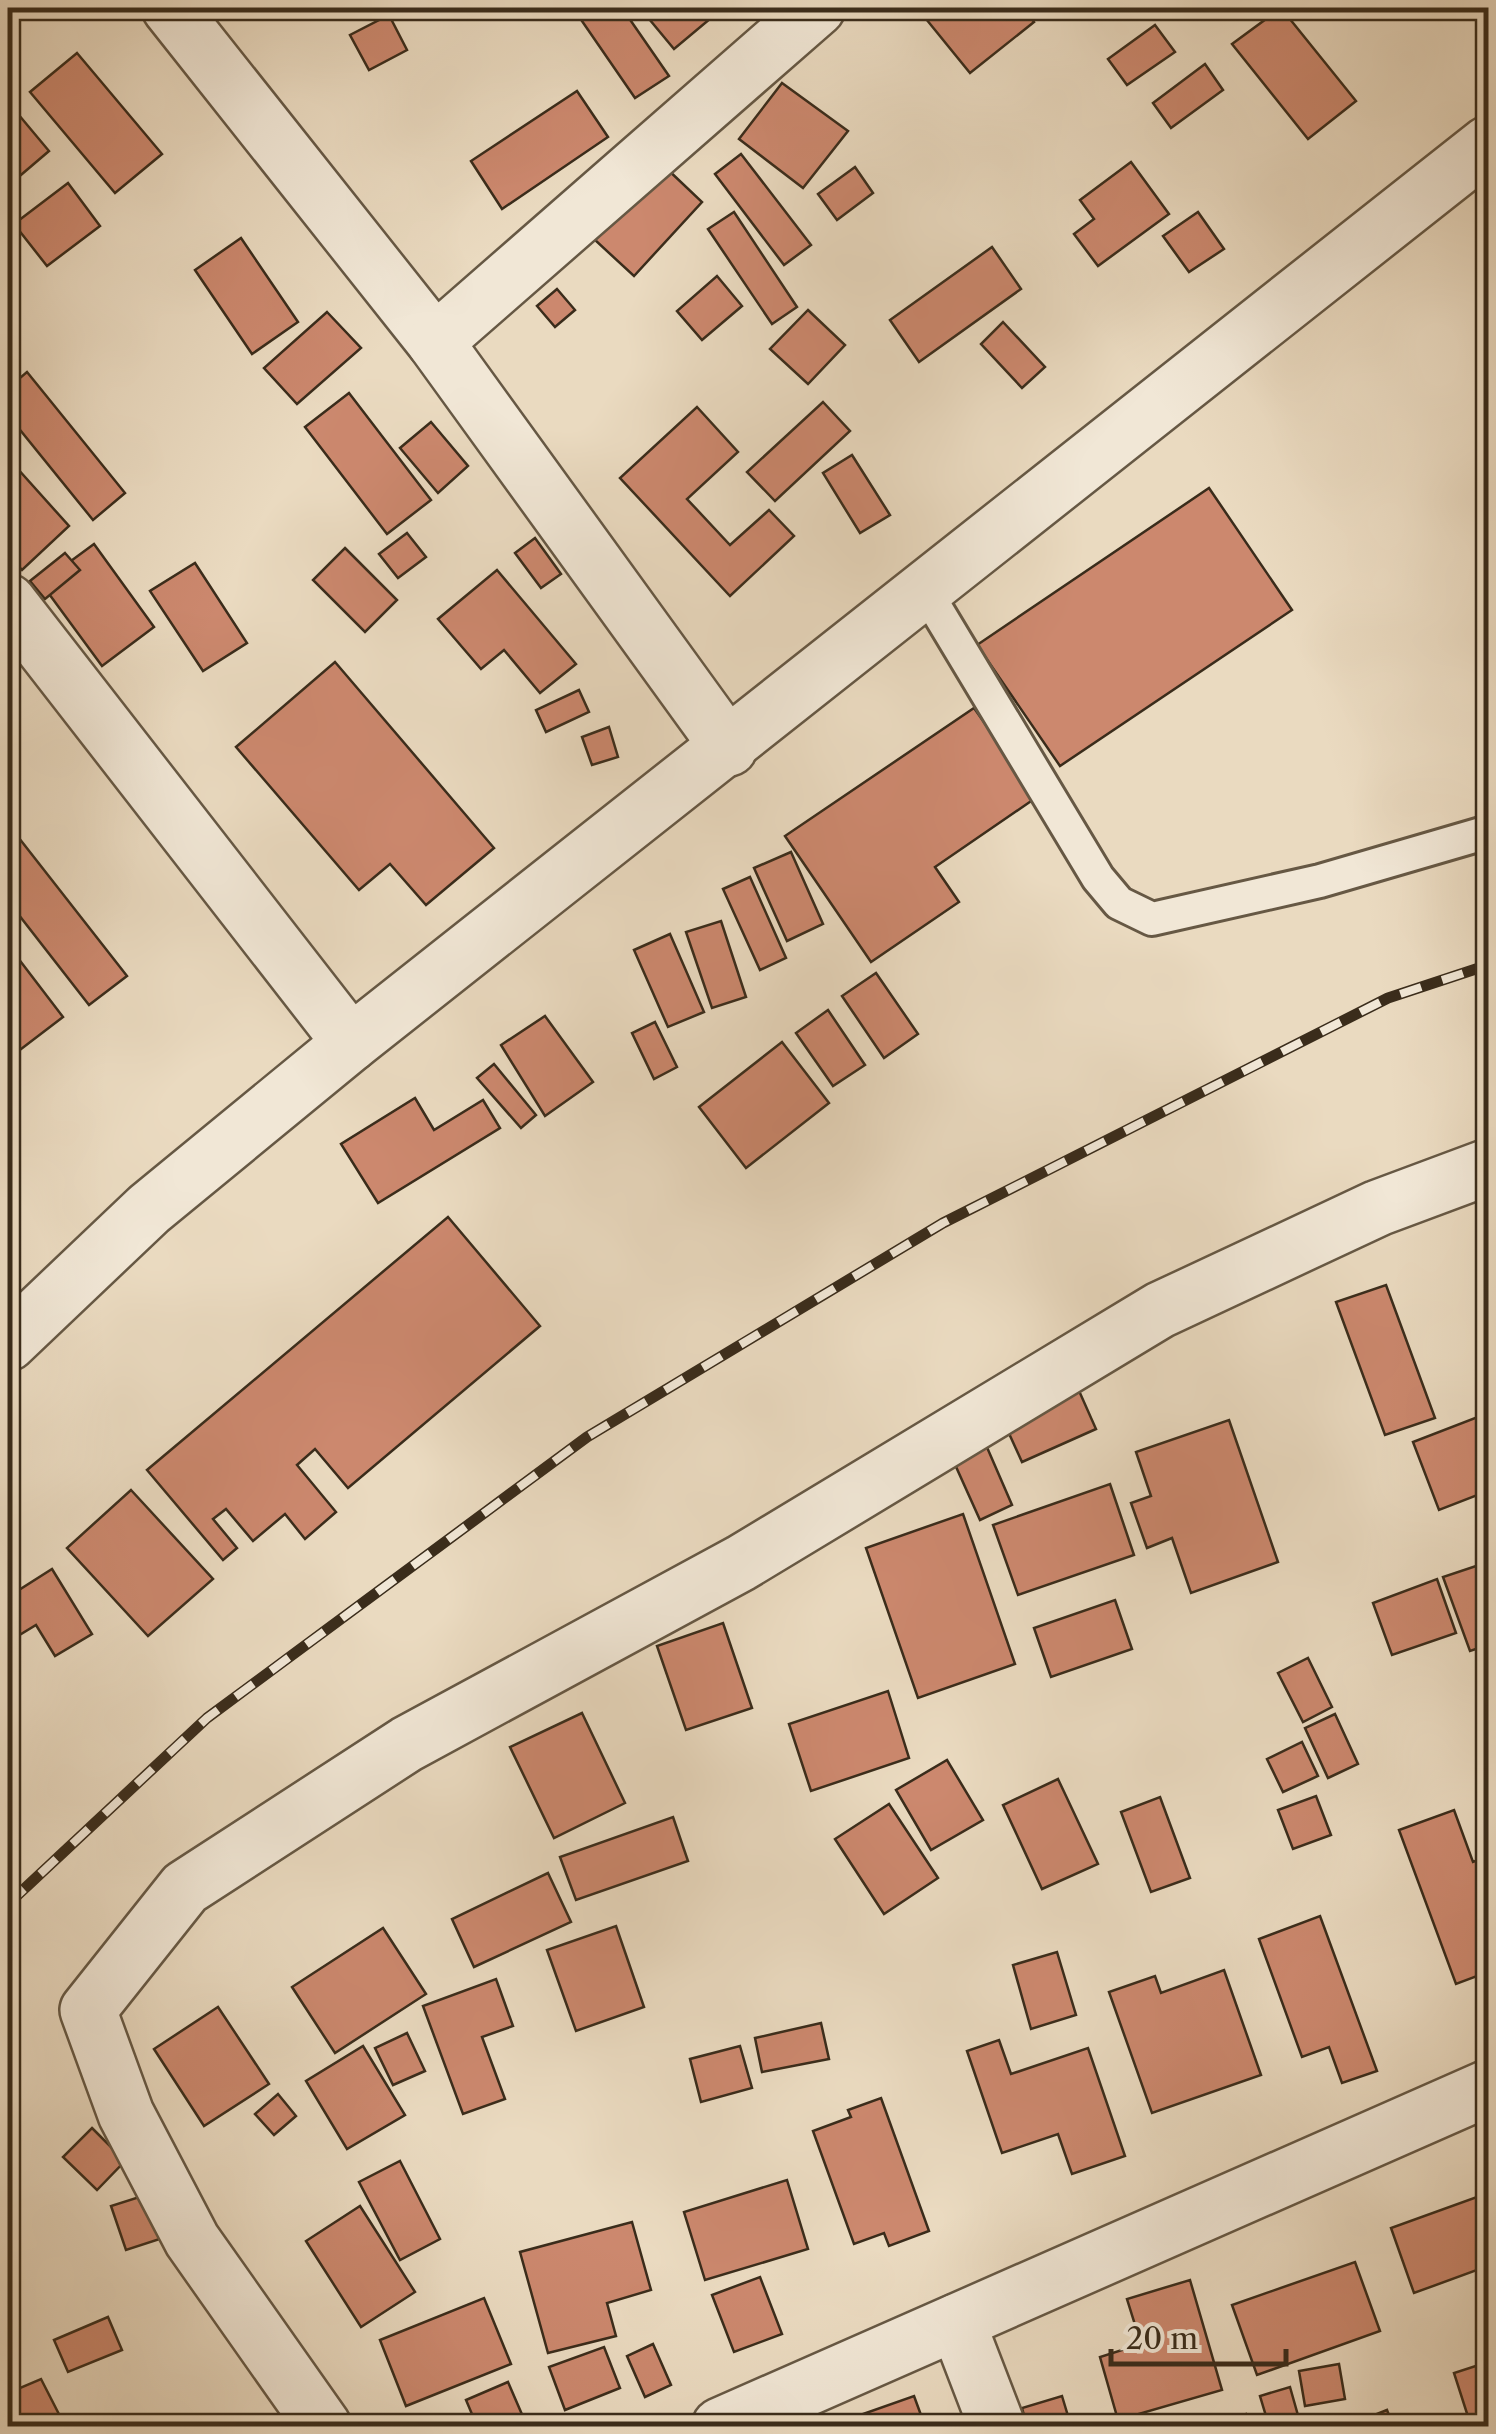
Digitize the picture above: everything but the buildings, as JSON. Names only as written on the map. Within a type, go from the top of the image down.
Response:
[{"type":"street","points":[[170,8],[435,342],[729,748]]},
{"type":"street","points":[[435,342],[817,8]]},
{"type":"street","points":[[8,1343],[148,1210],[351,1043],[1485,154]]},
{"type":"street","points":[[8,602],[351,1043]]},
{"type":"street","points":[[323,2426],[192,2240],[126,2114],[88,2010],[185,1888],[407,1744],[741,1563],[1160,1310],[1378,1208],[1488,1167]]},
{"type":"street","points":[[720,2426],[1488,2088]]},
{"type":"street","points":[[957,2322],[997,2426]]},
{"type":"lane","points":[[926,592],[1098,878],[1118,904],[1152,919],[1320,881],[1488,832]]},
{"type":"railway","points":[[8,1904],[207,1718],[587,1437],[943,1223],[1388,998],[1488,965]]}]
